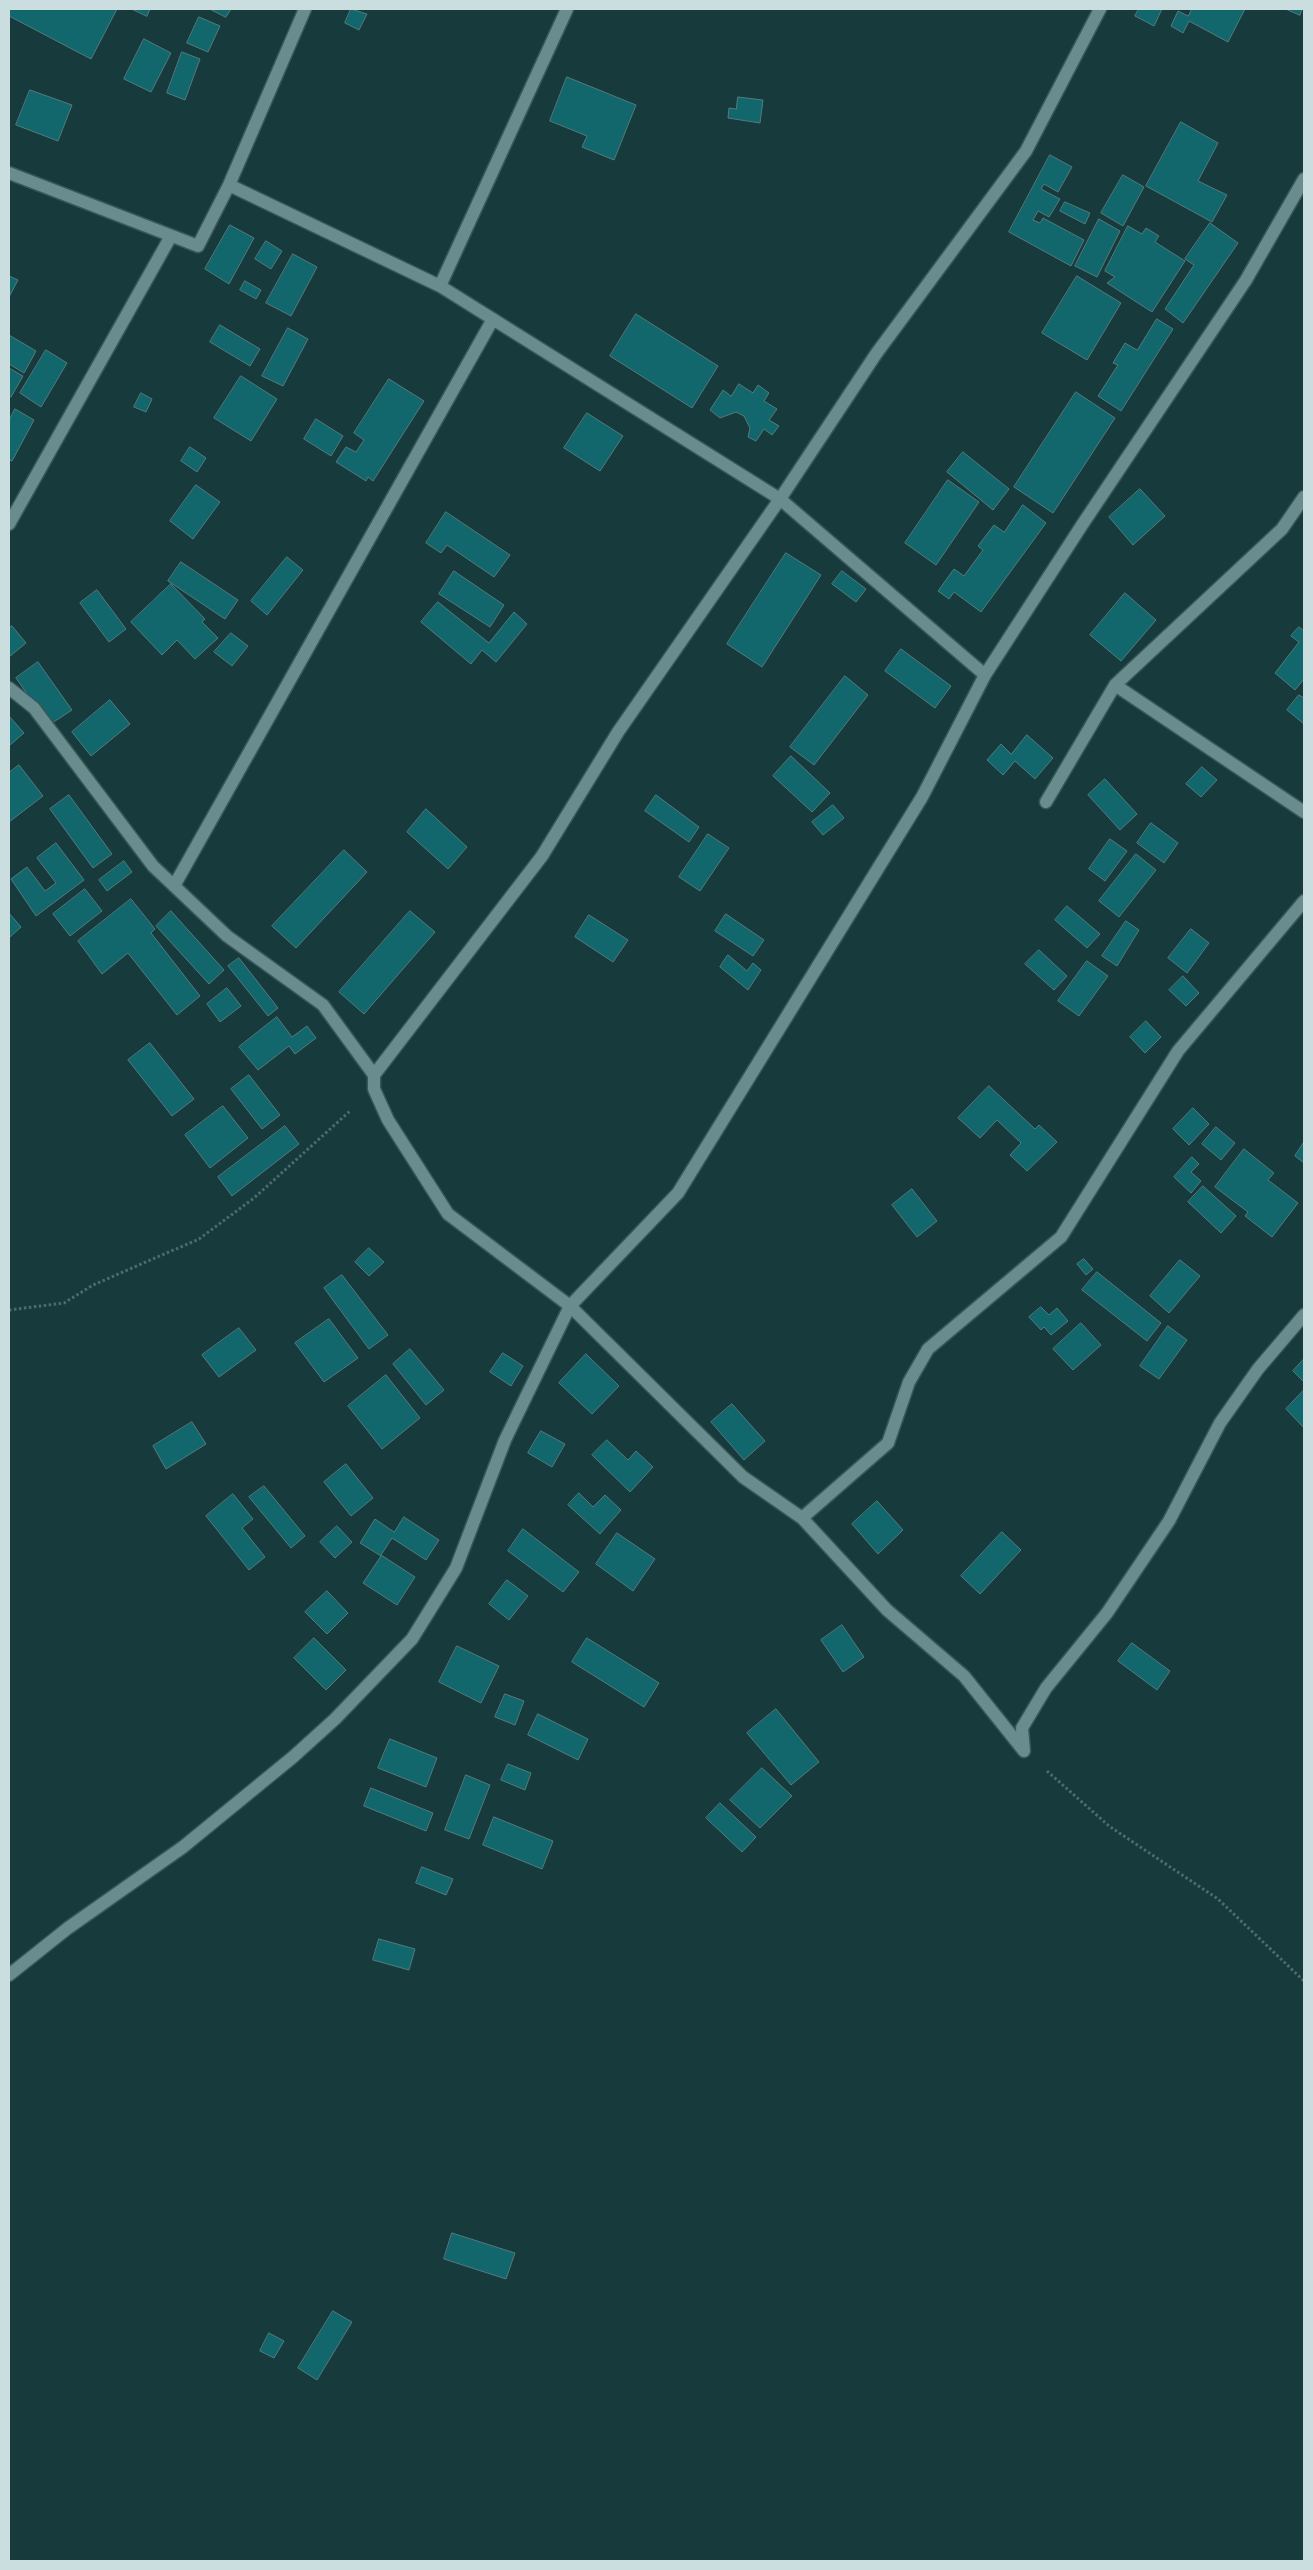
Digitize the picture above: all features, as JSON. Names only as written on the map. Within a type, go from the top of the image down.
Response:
[{"type":"street","points":[[9,173],[198,246],[229,185],[305,9]]},
{"type":"street","points":[[440,286],[568,9]]},
{"type":"street","points":[[374,1075],[542,856],[618,732],[780,499],[876,354],[1026,151],[1100,9]]},
{"type":"street","points":[[9,1975],[68,1928],[183,1847],[293,1757],[335,1719],[412,1639],[456,1568],[505,1440],[570,1306],[678,1193],[922,797],[985,675],[1082,525],[1246,280],[1304,179]]},
{"type":"street","points":[[229,185],[440,286],[780,499],[985,675]]},
{"type":"street","points":[[9,524],[171,236]]},
{"type":"street","points":[[174,886],[493,319]]},
{"type":"street","points":[[1046,802],[1116,685],[1282,529],[1304,497]]},
{"type":"street","points":[[1116,685],[1304,812]]},
{"type":"street","points":[[9,688],[34,708],[153,866],[227,936],[322,1005],[374,1075],[374,1089],[388,1120],[448,1214],[570,1306],[743,1477],[802,1518],[887,1610],[964,1676],[1024,1751]]},
{"type":"street","points":[[802,1518],[888,1443],[908,1382],[928,1349],[1061,1237],[1178,1051],[1304,901]]},
{"type":"street","points":[[1024,1751],[1022,1728],[1046,1688],[1107,1613],[1169,1521],[1220,1424],[1258,1369],[1304,1314]]},
{"type":"path","points":[[9,1310],[64,1303],[93,1285],[199,1239],[254,1198],[374,1089]]},
{"type":"path","points":[[1024,1751],[1109,1826],[1218,1899],[1304,1981]]},
{"type":"building","points":[[9,9],[117,9],[91,59],[9,16]]},
{"type":"building","points":[[132,9],[150,9],[147,16]]},
{"type":"building","points":[[210,9],[231,9],[226,17]]},
{"type":"building","points":[[351,9],[367,14],[359,30],[345,23]]},
{"type":"building","points":[[1139,9],[1162,9],[1154,26],[1135,16]]},
{"type":"building","points":[[1192,9],[1245,9],[1228,42],[1189,21],[1183,33],[1171,26],[1178,11],[1188,16]]},
{"type":"building","points":[[1286,9],[1302,9],[1300,15]]},
{"type":"building","points":[[199,17],[220,26],[208,52],[187,43]]},
{"type":"building","points":[[144,39],[171,53],[151,92],[124,79]]},
{"type":"building","points":[[182,52],[200,59],[185,100],[167,93]]},
{"type":"building","points":[[567,77],[636,105],[614,160],[582,147],[587,136],[550,121]]},
{"type":"building","points":[[30,90],[72,105],[58,141],[16,125]]},
{"type":"building","points":[[738,97],[763,100],[760,123],[728,118],[729,108],[736,109]]},
{"type":"building","points":[[1181,122],[1218,143],[1198,181],[1227,195],[1212,222],[1146,186]]},
{"type":"building","points":[[1050,155],[1072,167],[1058,192],[1044,184],[1041,189],[1060,199],[1049,217],[1038,211],[1033,220],[1040,223],[1043,218],[1084,240],[1071,266],[1009,232]]},
{"type":"building","points":[[1123,175],[1144,187],[1123,226],[1101,213]]},
{"type":"building","points":[[1065,202],[1090,213],[1085,224],[1060,211]]},
{"type":"building","points":[[1099,219],[1120,231],[1097,277],[1075,266]]},
{"type":"building","points":[[1210,223],[1238,243],[1183,323],[1165,309],[1194,265],[1185,259]]},
{"type":"building","points":[[230,225],[254,238],[229,284],[205,269]]},
{"type":"building","points":[[1128,226],[1142,234],[1146,228],[1159,236],[1155,242],[1185,261],[1152,312],[1107,283],[1115,277],[1105,271]]},
{"type":"building","points":[[266,241],[282,251],[271,269],[255,259]]},
{"type":"building","points":[[293,254],[317,267],[291,316],[266,303]]},
{"type":"building","points":[[9,276],[18,280],[9,297]]},
{"type":"building","points":[[1077,276],[1121,303],[1087,360],[1042,333]]},
{"type":"building","points":[[245,281],[261,290],[256,299],[240,290]]},
{"type":"building","points":[[636,314],[718,366],[692,408],[610,356]]},
{"type":"building","points":[[1157,319],[1173,329],[1121,411],[1098,396],[1118,365],[1113,363],[1125,343],[1137,350]]},
{"type":"building","points":[[220,325],[260,349],[250,366],[210,342]]},
{"type":"building","points":[[288,328],[308,339],[283,386],[262,376]]},
{"type":"building","points":[[9,335],[36,351],[24,373],[9,364]]},
{"type":"building","points":[[46,350],[67,363],[41,407],[20,393]]},
{"type":"building","points":[[9,368],[23,376],[11,397],[9,396]]},
{"type":"building","points":[[241,376],[277,399],[251,441],[214,418]]},
{"type":"building","points":[[389,379],[424,401],[373,481],[368,477],[366,481],[336,462],[346,447],[356,452],[364,440],[354,433]]},
{"type":"building","points":[[739,384],[753,393],[758,385],[769,393],[764,401],[777,409],[769,420],[779,426],[772,435],[764,429],[756,441],[748,437],[750,428],[744,416],[736,412],[720,418],[710,410],[723,390],[731,396]]},
{"type":"building","points":[[1076,392],[1115,418],[1053,513],[1014,487]]},
{"type":"building","points":[[141,393],[152,399],[146,412],[134,407]]},
{"type":"building","points":[[15,409],[34,420],[12,461],[9,460],[9,421]]},
{"type":"building","points":[[587,413],[623,436],[600,471],[564,448]]},
{"type":"building","points":[[316,419],[343,436],[331,456],[304,439]]},
{"type":"building","points":[[190,447],[206,458],[197,472],[181,461]]},
{"type":"building","points":[[963,452],[1009,489],[993,510],[947,472]]},
{"type":"building","points":[[948,480],[979,502],[936,565],[905,543]]},
{"type":"building","points":[[196,485],[220,502],[193,539],[170,521]]},
{"type":"building","points":[[1140,489],[1165,516],[1133,545],[1109,517]]},
{"type":"building","points":[[1023,505],[1046,523],[981,612],[954,592],[949,599],[938,591],[954,569],[964,576],[983,550],[978,546],[994,525],[1004,532]]},
{"type":"building","points":[[446,512],[510,555],[494,577],[447,545],[441,553],[426,543]]},
{"type":"building","points":[[786,553],[821,575],[762,667],[727,644]]},
{"type":"building","points":[[287,557],[303,570],[267,615],[251,601]]},
{"type":"building","points":[[181,562],[238,600],[225,619],[168,581]]},
{"type":"building","points":[[454,571],[504,605],[490,627],[439,594]]},
{"type":"building","points":[[842,571],[866,589],[856,602],[832,584]]},
{"type":"building","points":[[171,584],[205,619],[202,622],[218,638],[195,659],[177,640],[162,655],[131,622]]},
{"type":"building","points":[[97,590],[126,629],[109,642],[80,603]]},
{"type":"building","points":[[1125,593],[1156,620],[1121,661],[1090,635]]},
{"type":"building","points":[[438,602],[489,643],[514,612],[527,624],[496,662],[482,650],[471,664],[421,622]]},
{"type":"building","points":[[12,626],[26,643],[9,657],[9,628]]},
{"type":"building","points":[[1299,627],[1304,631],[1304,679],[1295,690],[1275,673],[1299,642],[1291,636]]},
{"type":"building","points":[[231,633],[248,646],[232,666],[214,652]]},
{"type":"building","points":[[901,649],[951,686],[935,708],[885,671]]},
{"type":"building","points":[[38,662],[72,710],[49,725],[16,678]]},
{"type":"building","points":[[845,676],[868,695],[814,765],[790,747]]},
{"type":"building","points":[[1299,695],[1304,698],[1304,724],[1287,710]]},
{"type":"building","points":[[110,700],[130,724],[91,756],[72,732]]},
{"type":"building","points":[[9,716],[24,733],[10,745],[9,743]]},
{"type":"building","points":[[1027,735],[1053,758],[1035,779],[1015,761],[1003,775],[987,760],[1001,744],[1011,754]]},
{"type":"building","points":[[791,756],[830,793],[812,812],[773,776]]},
{"type":"building","points":[[19,765],[43,796],[9,822],[9,773]]},
{"type":"building","points":[[1202,767],[1217,780],[1201,797],[1186,784]]},
{"type":"building","points":[[1105,779],[1137,814],[1120,830],[1088,795]]},
{"type":"building","points":[[69,795],[112,854],[93,868],[50,809]]},
{"type":"building","points":[[656,795],[699,827],[689,842],[645,811]]},
{"type":"building","points":[[833,805],[844,818],[823,835],[812,822]]},
{"type":"building","points":[[426,809],[467,847],[448,869],[407,832]]},
{"type":"building","points":[[1151,823],[1178,843],[1164,863],[1137,843]]},
{"type":"building","points":[[708,834],[729,848],[700,891],[679,877]]},
{"type":"building","points":[[1110,839],[1127,851],[1105,881],[1089,869]]},
{"type":"building","points":[[56,843],[84,880],[36,916],[11,879],[27,867],[45,891],[56,883],[37,858]]},
{"type":"building","points":[[344,850],[367,872],[296,948],[272,926]]},
{"type":"building","points":[[1136,854],[1156,870],[1119,917],[1099,901]]},
{"type":"building","points":[[124,861],[132,872],[107,891],[99,880]]},
{"type":"building","points":[[85,889],[102,911],[70,936],[53,914]]},
{"type":"building","points":[[131,899],[155,929],[151,933],[200,996],[177,1015],[128,953],[102,974],[78,941]]},
{"type":"building","points":[[1067,906],[1100,934],[1087,948],[1055,920]]},
{"type":"building","points":[[171,911],[224,970],[209,984],[156,926]]},
{"type":"building","points":[[410,911],[435,932],[364,1014],[339,992]]},
{"type":"building","points":[[9,913],[21,927],[9,938]]},
{"type":"building","points":[[726,914],[764,940],[753,956],[715,931]]},
{"type":"building","points":[[589,915],[628,940],[613,962],[575,937]]},
{"type":"building","points":[[1126,921],[1139,930],[1117,966],[1102,956]]},
{"type":"building","points":[[1191,929],[1209,943],[1187,973],[1168,958]]},
{"type":"building","points":[[1039,950],[1067,976],[1054,990],[1025,964]]},
{"type":"building","points":[[728,955],[747,971],[753,963],[761,970],[748,990],[720,967]]},
{"type":"building","points":[[239,958],[278,1008],[268,1016],[228,966]]},
{"type":"building","points":[[1087,961],[1108,976],[1079,1016],[1058,1001]]},
{"type":"building","points":[[1183,976],[1199,993],[1186,1006],[1169,990]]},
{"type":"building","points":[[227,988],[241,1006],[220,1022],[207,1004]]},
{"type":"building","points":[[277,1017],[292,1037],[307,1026],[316,1038],[295,1054],[289,1046],[258,1070],[239,1047]]},
{"type":"building","points":[[1146,1021],[1161,1037],[1145,1053],[1130,1037]]},
{"type":"building","points":[[150,1043],[194,1099],[172,1116],[128,1060]]},
{"type":"building","points":[[249,1075],[280,1115],[262,1129],[231,1089]]},
{"type":"building","points":[[989,1086],[1035,1129],[1039,1125],[1057,1142],[1027,1171],[1010,1155],[1021,1143],[997,1120],[980,1138],[958,1118]]},
{"type":"building","points":[[223,1106],[248,1138],[210,1168],[185,1135]]},
{"type":"building","points":[[1193,1108],[1209,1124],[1189,1145],[1173,1129]]},
{"type":"building","points":[[285,1126],[299,1144],[232,1196],[218,1177]]},
{"type":"building","points":[[1216,1127],[1235,1143],[1221,1160],[1202,1144]]},
{"type":"building","points":[[1304,1142],[1304,1163],[1295,1156]]},
{"type":"building","points":[[1244,1149],[1274,1173],[1268,1180],[1298,1203],[1272,1237],[1245,1216],[1248,1212],[1215,1187]]},
{"type":"building","points":[[1192,1157],[1199,1164],[1191,1172],[1201,1181],[1191,1193],[1174,1177]]},
{"type":"building","points":[[1203,1186],[1236,1216],[1221,1233],[1188,1202]]},
{"type":"building","points":[[912,1189],[937,1221],[917,1237],[892,1205]]},
{"type":"building","points":[[369,1248],[384,1262],[369,1276],[355,1262]]},
{"type":"building","points":[[1084,1259],[1093,1269],[1086,1275],[1077,1264]]},
{"type":"building","points":[[1180,1260],[1200,1276],[1169,1313],[1150,1296]]},
{"type":"building","points":[[1097,1272],[1161,1323],[1147,1341],[1082,1290]]},
{"type":"building","points":[[342,1275],[388,1335],[369,1349],[324,1288]]},
{"type":"building","points":[[1041,1307],[1049,1315],[1057,1308],[1068,1321],[1051,1335],[1044,1327],[1041,1330],[1029,1317]]},
{"type":"building","points":[[329,1319],[358,1358],[324,1382],[295,1343]]},
{"type":"building","points":[[1081,1323],[1101,1345],[1073,1370],[1053,1349]]},
{"type":"building","points":[[1168,1326],[1187,1340],[1159,1379],[1140,1366]]},
{"type":"building","points":[[239,1328],[256,1350],[219,1377],[202,1355]]},
{"type":"building","points":[[410,1349],[444,1390],[426,1405],[393,1364]]},
{"type":"building","points":[[503,1353],[523,1366],[511,1386],[490,1372]]},
{"type":"building","points":[[586,1354],[619,1386],[592,1414],[559,1383]]},
{"type":"building","points":[[1304,1359],[1304,1382],[1293,1371]]},
{"type":"building","points":[[386,1375],[420,1418],[382,1449],[348,1406]]},
{"type":"building","points":[[1304,1390],[1304,1428],[1286,1409]]},
{"type":"building","points":[[732,1404],[765,1441],[744,1460],[711,1422]]},
{"type":"building","points":[[192,1422],[206,1444],[166,1469],[153,1446]]},
{"type":"building","points":[[541,1431],[565,1444],[552,1467],[528,1453]]},
{"type":"building","points":[[607,1440],[628,1460],[636,1451],[653,1467],[630,1492],[592,1455]]},
{"type":"building","points":[[346,1464],[373,1498],[351,1516],[324,1482]]},
{"type":"building","points":[[264,1486],[305,1536],[291,1548],[249,1497]]},
{"type":"building","points":[[579,1493],[593,1507],[605,1495],[621,1510],[600,1534],[568,1505]]},
{"type":"building","points":[[233,1494],[253,1519],[242,1528],[265,1557],[249,1570],[206,1516]]},
{"type":"building","points":[[877,1501],[903,1530],[878,1554],[852,1524]]},
{"type":"building","points":[[404,1517],[439,1540],[426,1560],[392,1538],[381,1555],[415,1577],[397,1605],[363,1583],[381,1556],[360,1543],[375,1519],[394,1532]]},
{"type":"building","points":[[337,1526],[352,1542],[335,1558],[320,1542]]},
{"type":"building","points":[[523,1529],[579,1572],[563,1592],[508,1551]]},
{"type":"building","points":[[1002,1532],[1021,1550],[980,1594],[961,1576]]},
{"type":"building","points":[[617,1533],[655,1559],[633,1591],[596,1564]]},
{"type":"building","points":[[507,1580],[528,1596],[509,1620],[489,1604]]},
{"type":"building","points":[[327,1591],[348,1613],[327,1634],[305,1612]]},
{"type":"building","points":[[842,1625],[864,1657],[843,1672],[821,1640]]},
{"type":"building","points":[[314,1638],[346,1670],[326,1690],[294,1658]]},
{"type":"building","points":[[587,1638],[659,1683],[644,1707],[572,1662]]},
{"type":"building","points":[[1132,1643],[1170,1671],[1157,1690],[1118,1661]]},
{"type":"building","points":[[457,1646],[499,1666],[481,1703],[439,1682]]},
{"type":"building","points":[[505,1694],[524,1701],[515,1725],[495,1717]]},
{"type":"building","points":[[776,1709],[819,1762],[791,1785],[747,1733]]},
{"type":"building","points":[[538,1714],[588,1739],[578,1760],[528,1735]]},
{"type":"building","points":[[390,1739],[437,1758],[426,1787],[378,1768]]},
{"type":"building","points":[[508,1764],[531,1773],[525,1790],[501,1780]]},
{"type":"building","points":[[762,1768],[792,1796],[760,1828],[730,1800]]},
{"type":"building","points":[[466,1775],[490,1785],[469,1839],[445,1830]]},
{"type":"building","points":[[371,1788],[433,1813],[426,1831],[364,1806]]},
{"type":"building","points":[[720,1803],[756,1837],[742,1852],[706,1818]]},
{"type":"building","points":[[494,1817],[553,1841],[542,1869],[483,1845]]},
{"type":"building","points":[[422,1867],[453,1879],[446,1895],[416,1883]]},
{"type":"building","points":[[379,1939],[415,1949],[409,1970],[373,1960]]},
{"type":"building","points":[[452,2233],[515,2253],[506,2279],[444,2259]]},
{"type":"building","points":[[333,2311],[352,2322],[317,2380],[298,2368]]},
{"type":"building","points":[[269,2333],[284,2341],[274,2358],[260,2351]]}]
